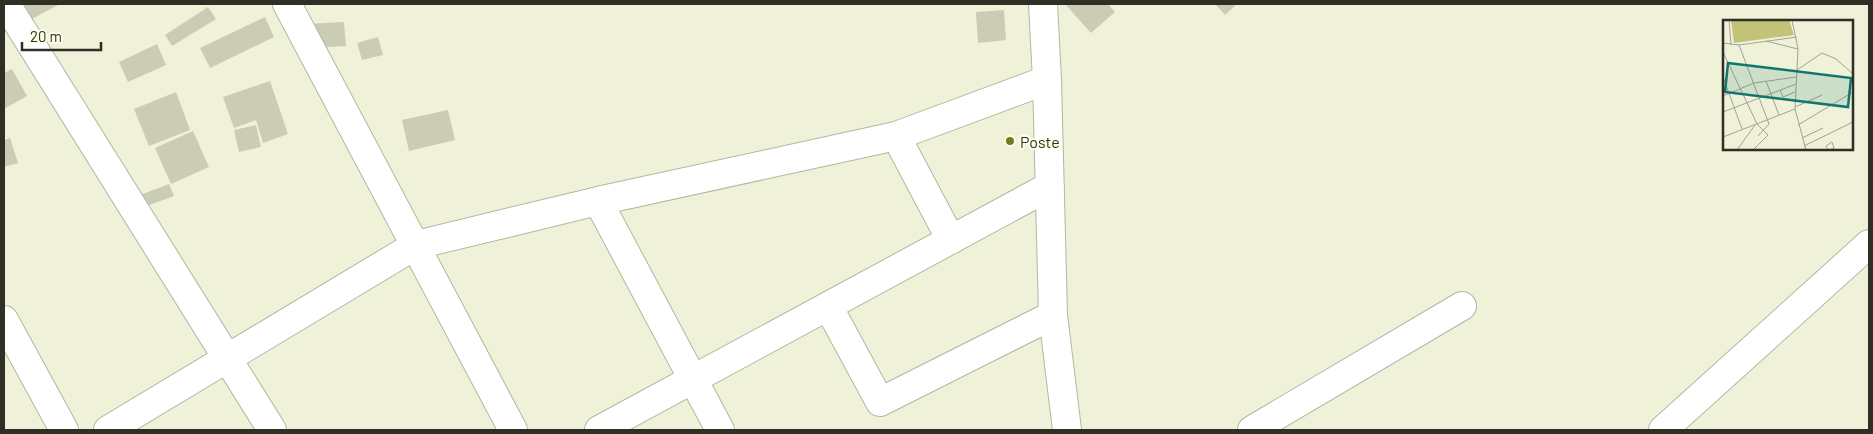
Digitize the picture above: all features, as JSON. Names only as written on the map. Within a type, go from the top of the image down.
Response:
[{"type":"street","points":[[6,4],[272,430]]},
{"type":"street","points":[[287,4],[513,430]]},
{"type":"street","points":[[1043,4],[1047,80],[1053,315],[1067,430]]},
{"type":"street","points":[[108,430],[416,245],[598,201],[896,136],[1047,80]]},
{"type":"street","points":[[896,136],[951,240]]},
{"type":"street","points":[[599,430],[1050,186]]},
{"type":"street","points":[[598,201],[720,430]]},
{"type":"street","points":[[1663,430],[1869,244]]},
{"type":"street","points":[[828,306],[880,402],[1053,315]]},
{"type":"street","points":[[1252,430],[1462,306]]},
{"type":"street","points":[[4,320],[64,430]]},
{"type":"building","points":[[4,4],[60,4],[13,29]]},
{"type":"building","points":[[1065,4],[1108,4],[1115,12],[1091,33]]},
{"type":"building","points":[[1215,4],[1237,4],[1225,15]]},
{"type":"building","points":[[208,7],[216,19],[172,46],[165,35]]},
{"type":"building","points":[[1004,10],[1006,40],[978,43],[976,12]]},
{"type":"building","points":[[265,17],[274,37],[210,68],[200,48]]},
{"type":"building","points":[[344,22],[346,46],[310,48],[308,24]]},
{"type":"building","points":[[378,37],[383,55],[362,60],[357,43]]},
{"type":"building","points":[[157,44],[166,65],[128,82],[119,62]]},
{"type":"building","points":[[12,69],[27,96],[4,109],[4,73]]},
{"type":"building","points":[[270,81],[288,134],[263,143],[256,120],[234,128],[223,97]]},
{"type":"building","points":[[176,92],[190,130],[149,146],[134,109]]},
{"type":"building","points":[[448,110],[455,140],[409,151],[402,120]]},
{"type":"building","points":[[256,125],[261,147],[239,152],[234,130]]},
{"type":"building","points":[[193,131],[209,167],[171,184],[155,148]]},
{"type":"building","points":[[10,138],[18,163],[4,167],[4,140]]},
{"type":"building","points":[[169,184],[174,196],[144,207],[140,195]]},
{"type":"place","name":"Poste","points":[[1010,141]]}]
